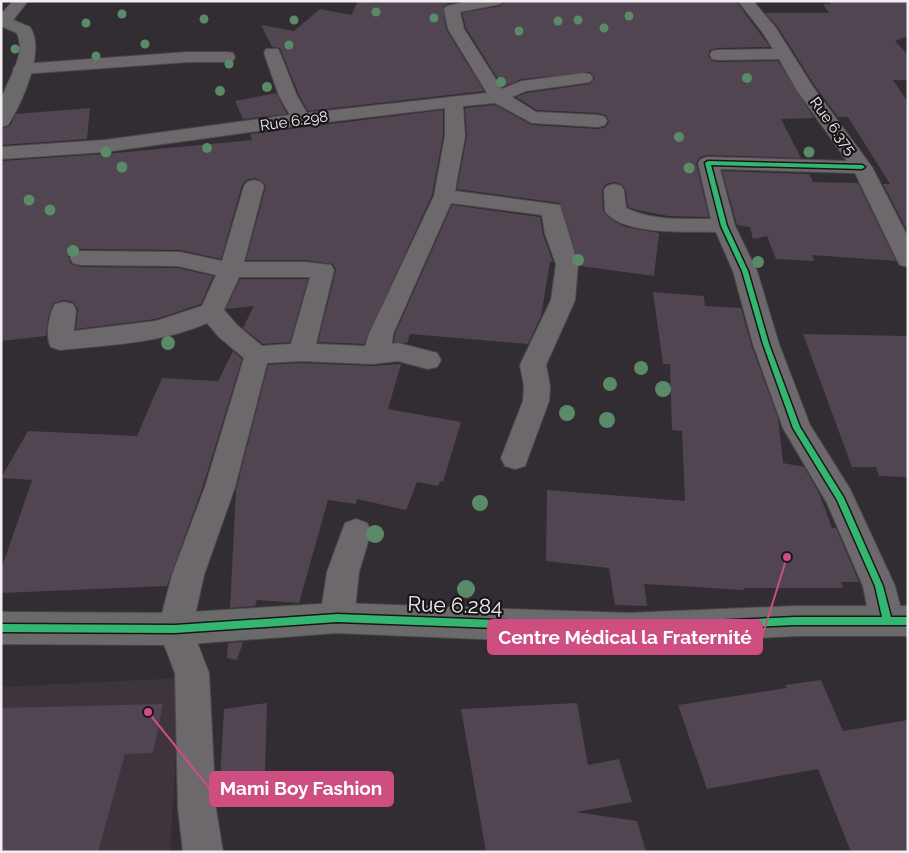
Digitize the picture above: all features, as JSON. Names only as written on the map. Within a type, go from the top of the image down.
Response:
[{"type":"street","points":[[1,121],[17,89],[30,42],[24,30],[2,20],[21,1]]},
{"type":"street","points":[[496,1],[452,9],[456,29],[498,97],[532,117],[598,121]]},
{"type":"street","name":"Rue 6.375","points":[[745,1],[770,31],[805,89],[862,167],[908,260]]},
{"type":"street","points":[[272,53],[288,96],[302,119]]},
{"type":"street","points":[[718,55],[784,54]]},
{"type":"street","points":[[22,69],[188,57],[227,57]]},
{"type":"street","name":"Rue 6.298","points":[[1,152],[105,146],[302,119],[498,97],[522,86],[584,78]]},
{"type":"street","points":[[372,355],[379,346],[381,334],[444,196],[455,136],[454,102]]},
{"type":"street","points":[[862,167],[709,152],[724,226],[744,271],[766,344],[797,428],[840,498],[879,586],[898,621]]},
{"type":"street","points":[[64,310],[60,341],[162,329],[192,321],[211,311],[231,268],[254,186]]},
{"type":"street","points":[[614,190],[616,211],[626,218],[663,223],[724,226]]},
{"type":"street","points":[[444,196],[552,210],[556,234],[567,264],[563,300],[533,365],[536,402],[515,458]]},
{"type":"street","points":[[81,258],[180,259],[193,264],[231,268],[323,270],[301,352]]},
{"type":"street","points":[[211,311],[228,331],[257,355],[301,352],[372,355],[398,352],[428,360]]},
{"type":"street","points":[[204,852],[197,809],[192,674],[175,629],[188,575],[220,487],[257,355]]},
{"type":"street","points":[[337,618],[343,572],[356,532]]},
{"type":"street","name":"Rue 6.284","points":[[1,628],[175,629],[337,618],[628,629],[795,620],[898,621]]},
{"type":"shaded area","points":[[181,678],[170,852],[1,852],[1,687]]},
{"type":"building","points":[[358,1],[459,1],[447,4],[443,8],[446,29],[484,91],[308,111],[299,95],[280,48],[272,47],[261,25],[294,31],[320,9],[351,15]]},
{"type":"building","points":[[505,1],[736,1],[770,47],[718,48],[710,50],[708,56],[712,61],[718,62],[778,61],[814,118],[781,119],[801,158],[708,155],[700,157],[696,163],[709,217],[668,216],[637,210],[628,207],[626,190],[622,185],[615,182],[606,184],[602,190],[603,211],[612,220],[625,227],[659,233],[654,276],[580,266],[560,203],[457,189],[467,136],[465,108],[495,105],[532,125],[598,129],[606,127],[609,122],[606,115],[598,113],[537,110],[516,97],[527,93],[590,84],[595,78],[590,72],[522,79],[503,87],[466,28],[462,13],[501,6]]},
{"type":"building","points":[[829,2],[908,2],[908,36],[895,41],[908,55],[908,80],[893,80],[908,102],[908,232],[883,184],[890,184],[848,117],[838,117],[815,86],[778,27],[765,13],[829,13],[823,4],[830,4]]},
{"type":"building","points":[[276,93],[287,114],[243,119],[235,101]]},
{"type":"building","points":[[90,108],[87,139],[1,145],[1,129],[10,126],[16,114]]},
{"type":"building","points":[[443,110],[443,136],[432,195],[364,344],[318,342],[336,270],[333,264],[306,260],[246,260],[266,186],[262,181],[255,178],[246,180],[242,185],[221,259],[180,250],[81,249],[73,251],[68,257],[71,264],[81,267],[178,268],[213,276],[201,304],[156,319],[76,329],[78,309],[73,302],[64,300],[53,303],[48,319],[46,336],[1,341],[1,161],[105,154],[252,140],[250,134]]},
{"type":"building","points":[[722,171],[809,174],[813,182],[858,183],[896,261],[812,255],[814,261],[776,259],[767,236],[753,239],[750,227],[737,225]]},
{"type":"building","points":[[452,205],[540,217],[543,235],[553,262],[550,262],[541,316],[528,344],[410,334],[407,343],[394,342],[395,334]]},
{"type":"building","points":[[240,279],[308,279],[290,342],[263,344],[243,328],[254,306],[226,309]]},
{"type":"building","points":[[653,292],[704,296],[705,306],[741,308],[751,344],[778,418],[783,463],[804,467],[819,493],[832,528],[836,528],[859,582],[841,582],[843,588],[744,588],[745,590],[644,584],[647,606],[615,605],[609,568],[546,561],[547,490],[685,501],[682,431],[672,430],[670,364],[663,364]]},
{"type":"building","points":[[803,334],[908,336],[908,477],[879,476],[876,467],[852,467]]},
{"type":"building","points":[[233,351],[242,359],[203,486],[167,586],[1,593],[1,570],[32,480],[1,478],[28,431],[137,436],[162,378],[218,381]]},
{"type":"building","points":[[301,363],[372,366],[401,364],[388,409],[461,422],[443,482],[440,481],[438,486],[417,482],[406,510],[357,499],[356,504],[328,500],[299,603],[257,600],[255,606],[230,608],[236,490],[268,365]]},
{"type":"building","points":[[243,642],[237,660],[227,658],[228,643]]},
{"type":"building","points":[[821,680],[843,731],[908,720],[908,852],[851,852],[818,769],[707,789],[678,705],[787,688],[785,685]]},
{"type":"building","points":[[267,703],[265,774],[220,780],[224,709]]},
{"type":"building","points":[[577,703],[588,765],[619,759],[632,802],[576,812],[637,821],[646,852],[486,852],[461,709]]},
{"type":"building","points":[[163,704],[153,753],[125,754],[98,852],[1,852],[1,708]]},
{"type":"cycle path","points":[[862,167],[708,163],[724,226],[745,271],[766,344],[797,428],[840,498],[879,586],[887,621]]},
{"type":"cycle path","points":[[1,628],[175,629],[337,618],[628,629],[795,621],[908,621]]},
{"type":"place","name":"Centre Médical la Fraternité","points":[[787,557]]},
{"type":"place","name":"Mami Boy Fashion","points":[[148,712]]}]
